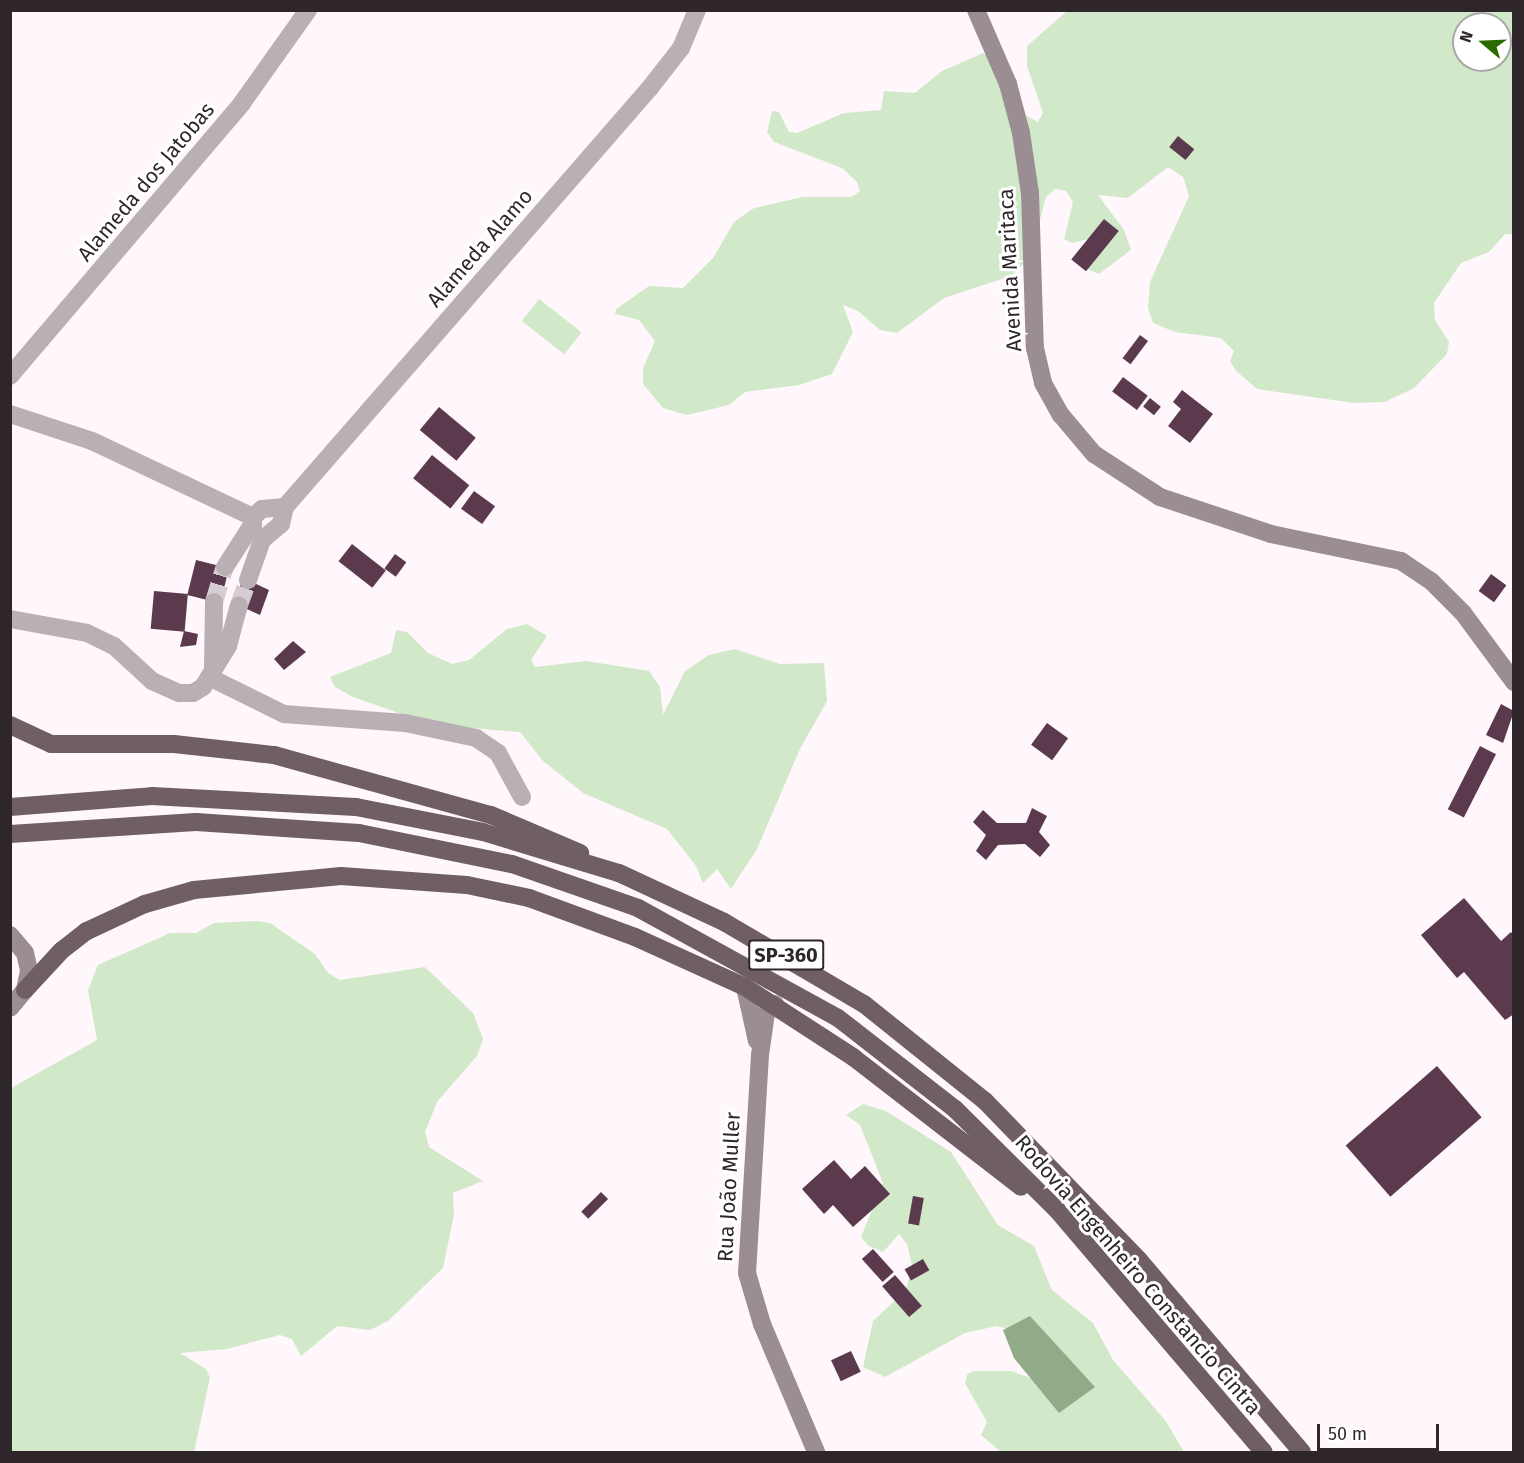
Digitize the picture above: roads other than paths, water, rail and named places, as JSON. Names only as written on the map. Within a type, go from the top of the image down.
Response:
[{"type":"highway","points":[[10,725],[51,744],[221,747],[360,776],[525,827],[619,873]]},
{"type":"highway","name":"Rodovia Engenheiro Constancio Cintra","points":[[10,807],[153,796],[356,807],[483,832],[619,873],[724,922],[826,979],[932,1056],[1041,1155],[1139,1260],[1302,1452]]},
{"type":"highway","name":"Rodovia Engenheiro Constancio Cintra","points":[[10,834],[151,824],[271,825],[359,833],[512,864],[575,883],[702,940],[838,1018],[955,1109],[1056,1210],[1264,1452]]},
{"type":"highway","points":[[25,990],[61,951],[87,931],[145,904],[218,887],[341,876],[420,879],[529,898],[635,938],[745,987],[775,1004],[895,1088],[1032,1197],[1056,1210]]},
{"type":"street","name":"Alameda dos Jatobas","points":[[10,376],[242,103],[308,10]]},
{"type":"street","name":"Alameda Alamo","points":[[248,580],[262,540],[281,524],[285,507],[649,89],[681,48],[696,10]]},
{"type":"street","name":"Avenida Maritaca","points":[[976,10],[1008,84],[1021,133],[1030,193],[1035,348],[1043,383],[1061,415],[1094,454],[1129,481],[1168,501],[1271,534],[1401,561],[1431,581],[1463,613],[1514,682]]},
{"type":"street","points":[[10,414],[92,441],[253,521],[262,540]]},
{"type":"street","points":[[225,567],[253,521],[271,505],[285,507]]},
{"type":"street","points":[[211,673],[214,602]]},
{"type":"street","points":[[10,619],[87,633],[114,646],[152,681],[179,693],[193,693],[211,673],[228,646],[239,605]]},
{"type":"street","points":[[10,630],[45,626]]},
{"type":"street","points":[[211,673],[284,714],[405,723],[476,738],[498,753],[522,797]]},
{"type":"street","points":[[10,935],[25,952],[29,971],[25,990],[10,1008]]},
{"type":"street","points":[[745,987],[760,1055]]},
{"type":"street","points":[[760,1055],[766,1014],[775,1004]]},
{"type":"street","name":"Rua João Muller","points":[[760,1055],[747,1273],[762,1324],[816,1452]]},
{"type":"tunnel","points":[[214,602],[225,567]]},
{"type":"tunnel","points":[[239,605],[248,580]]}]
